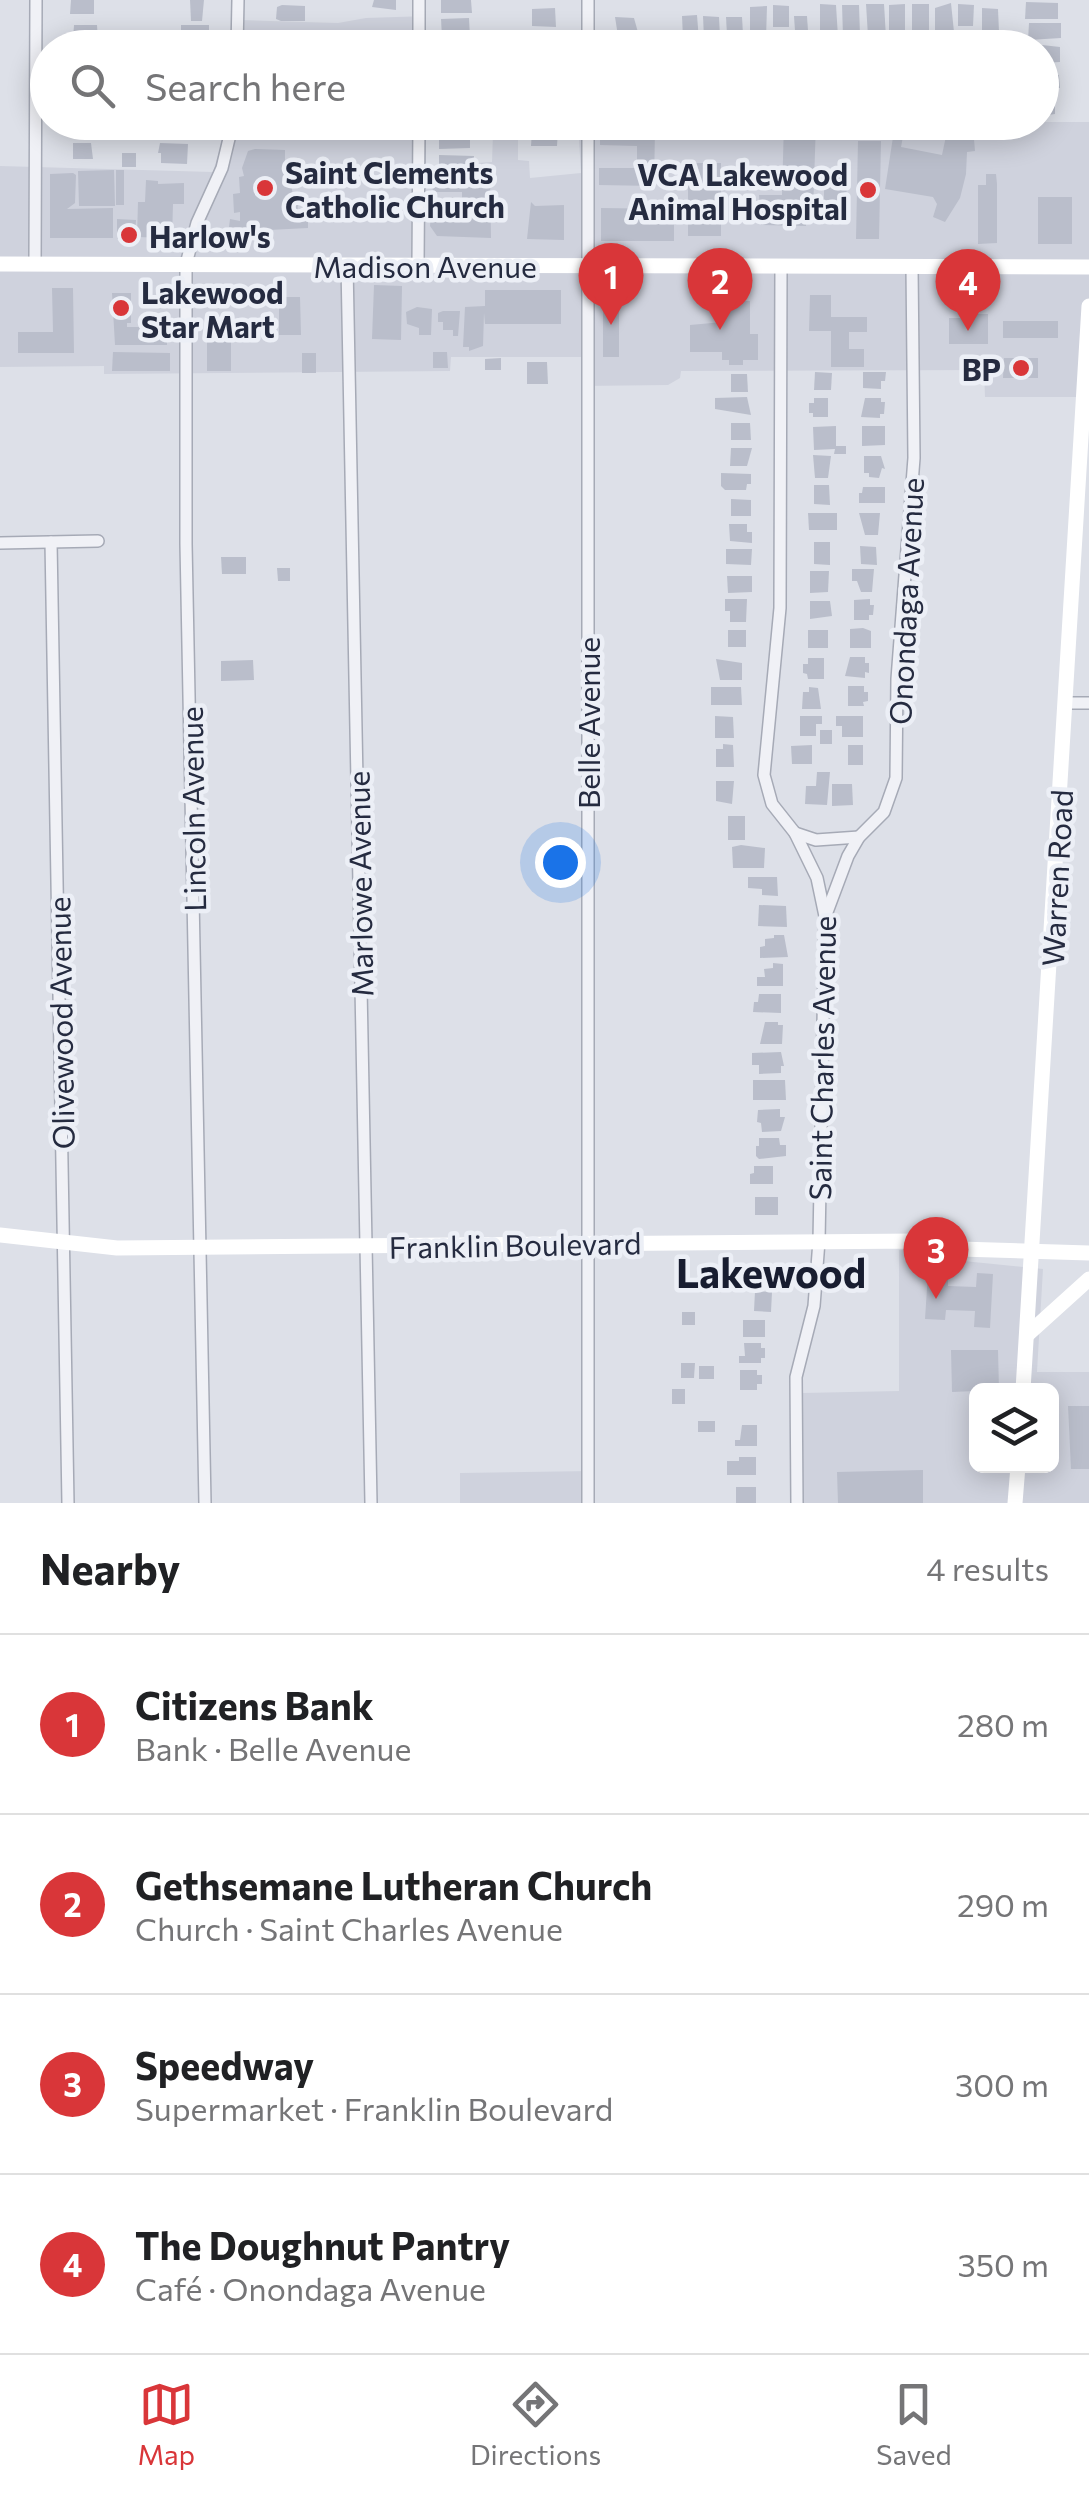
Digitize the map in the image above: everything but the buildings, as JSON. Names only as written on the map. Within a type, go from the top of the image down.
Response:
[{"type":"main road","name":"Madison Avenue","points":[[0,264],[1089,267]]},
{"type":"main road","name":"Warren Road","points":[[1024,1383],[1089,306]]},
{"type":"main road","name":"Franklin Boulevard","points":[[0,1235],[117,1248],[918,1241],[950,1248],[1089,1253]]},
{"type":"main road","points":[[1027,1335],[1089,1279]]},
{"type":"main road","points":[[1015,1503],[1017,1473]]},
{"type":"street","points":[[36,0],[36,30]]},
{"type":"street","points":[[238,0],[238,30]]},
{"type":"street","points":[[419,0],[419,30]]},
{"type":"street","points":[[588,0],[588,30]]},
{"type":"street","points":[[35,140],[35,264]]},
{"type":"street","name":"Lincoln Avenue","points":[[205,1503],[187,597],[186,264],[229,140]]},
{"type":"street","points":[[418,140],[418,265]]},
{"type":"street","name":"Belle Avenue","points":[[588,140],[588,1503]]},
{"type":"street","name":"Marlowe Avenue","points":[[347,265],[371,1503]]},
{"type":"street","name":"Saint Charles Avenue","points":[[780,266],[780,608],[763,758],[767,794],[796,833],[817,878],[826,916],[819,1241],[814,1306],[796,1377],[797,1503]]},
{"type":"street","name":"Onondaga Avenue","points":[[826,916],[838,874],[859,837],[884,812],[896,778],[898,661],[912,498],[912,267]]},
{"type":"street","points":[[0,529],[0,543],[98,541]]},
{"type":"street","name":"Olivewood Avenue","points":[[51,542],[68,1503]]},
{"type":"street","points":[[1066,703],[1089,703]]},
{"type":"street","points":[[796,833],[816,840],[859,837]]},
{"type":"shaded area","points":[[426,16],[426,30],[238,30],[238,20],[338,23]]},
{"type":"shaded area","points":[[1059,122],[1089,122],[1089,412],[1086,397],[985,397],[984,370],[681,371],[680,378],[668,385],[581,386],[581,357],[451,357],[450,371],[104,374],[104,366],[0,367],[0,166],[213,172],[223,140],[426,140],[426,173],[476,175],[477,163],[492,162],[493,140],[518,140],[518,160],[529,161],[530,178],[581,173],[579,140],[1059,140]]},
{"type":"shaded area","points":[[899,1250],[944,1259],[1043,1269],[1037,1372],[1089,1372],[1089,1503],[803,1503],[802,1393],[899,1391]]},
{"type":"shaded area","points":[[592,1471],[592,1503],[460,1503],[460,1473]]},
{"type":"place","name":"Saint Clements Catholic Church","points":[[265,188]]},
{"type":"place","name":"VCA Lakewood Animal Hospital","points":[[868,190]]},
{"type":"place","name":"Harlow's","points":[[129,235]]},
{"type":"place","name":"Lakewood Star Mart","points":[[121,308]]},
{"type":"place","name":"Citizens Bank","points":[[611,325]]},
{"type":"place","name":"Gethsemane Lutheran Church","points":[[720,330]]},
{"type":"place","name":"The Doughnut Pantry","points":[[968,331]]},
{"type":"place","name":"BP","points":[[1021,368]]},
{"type":"place","name":"Speedway","points":[[936,1299]]},
{"type":"district","name":"Lakewood","points":[[771,1271]]}]
